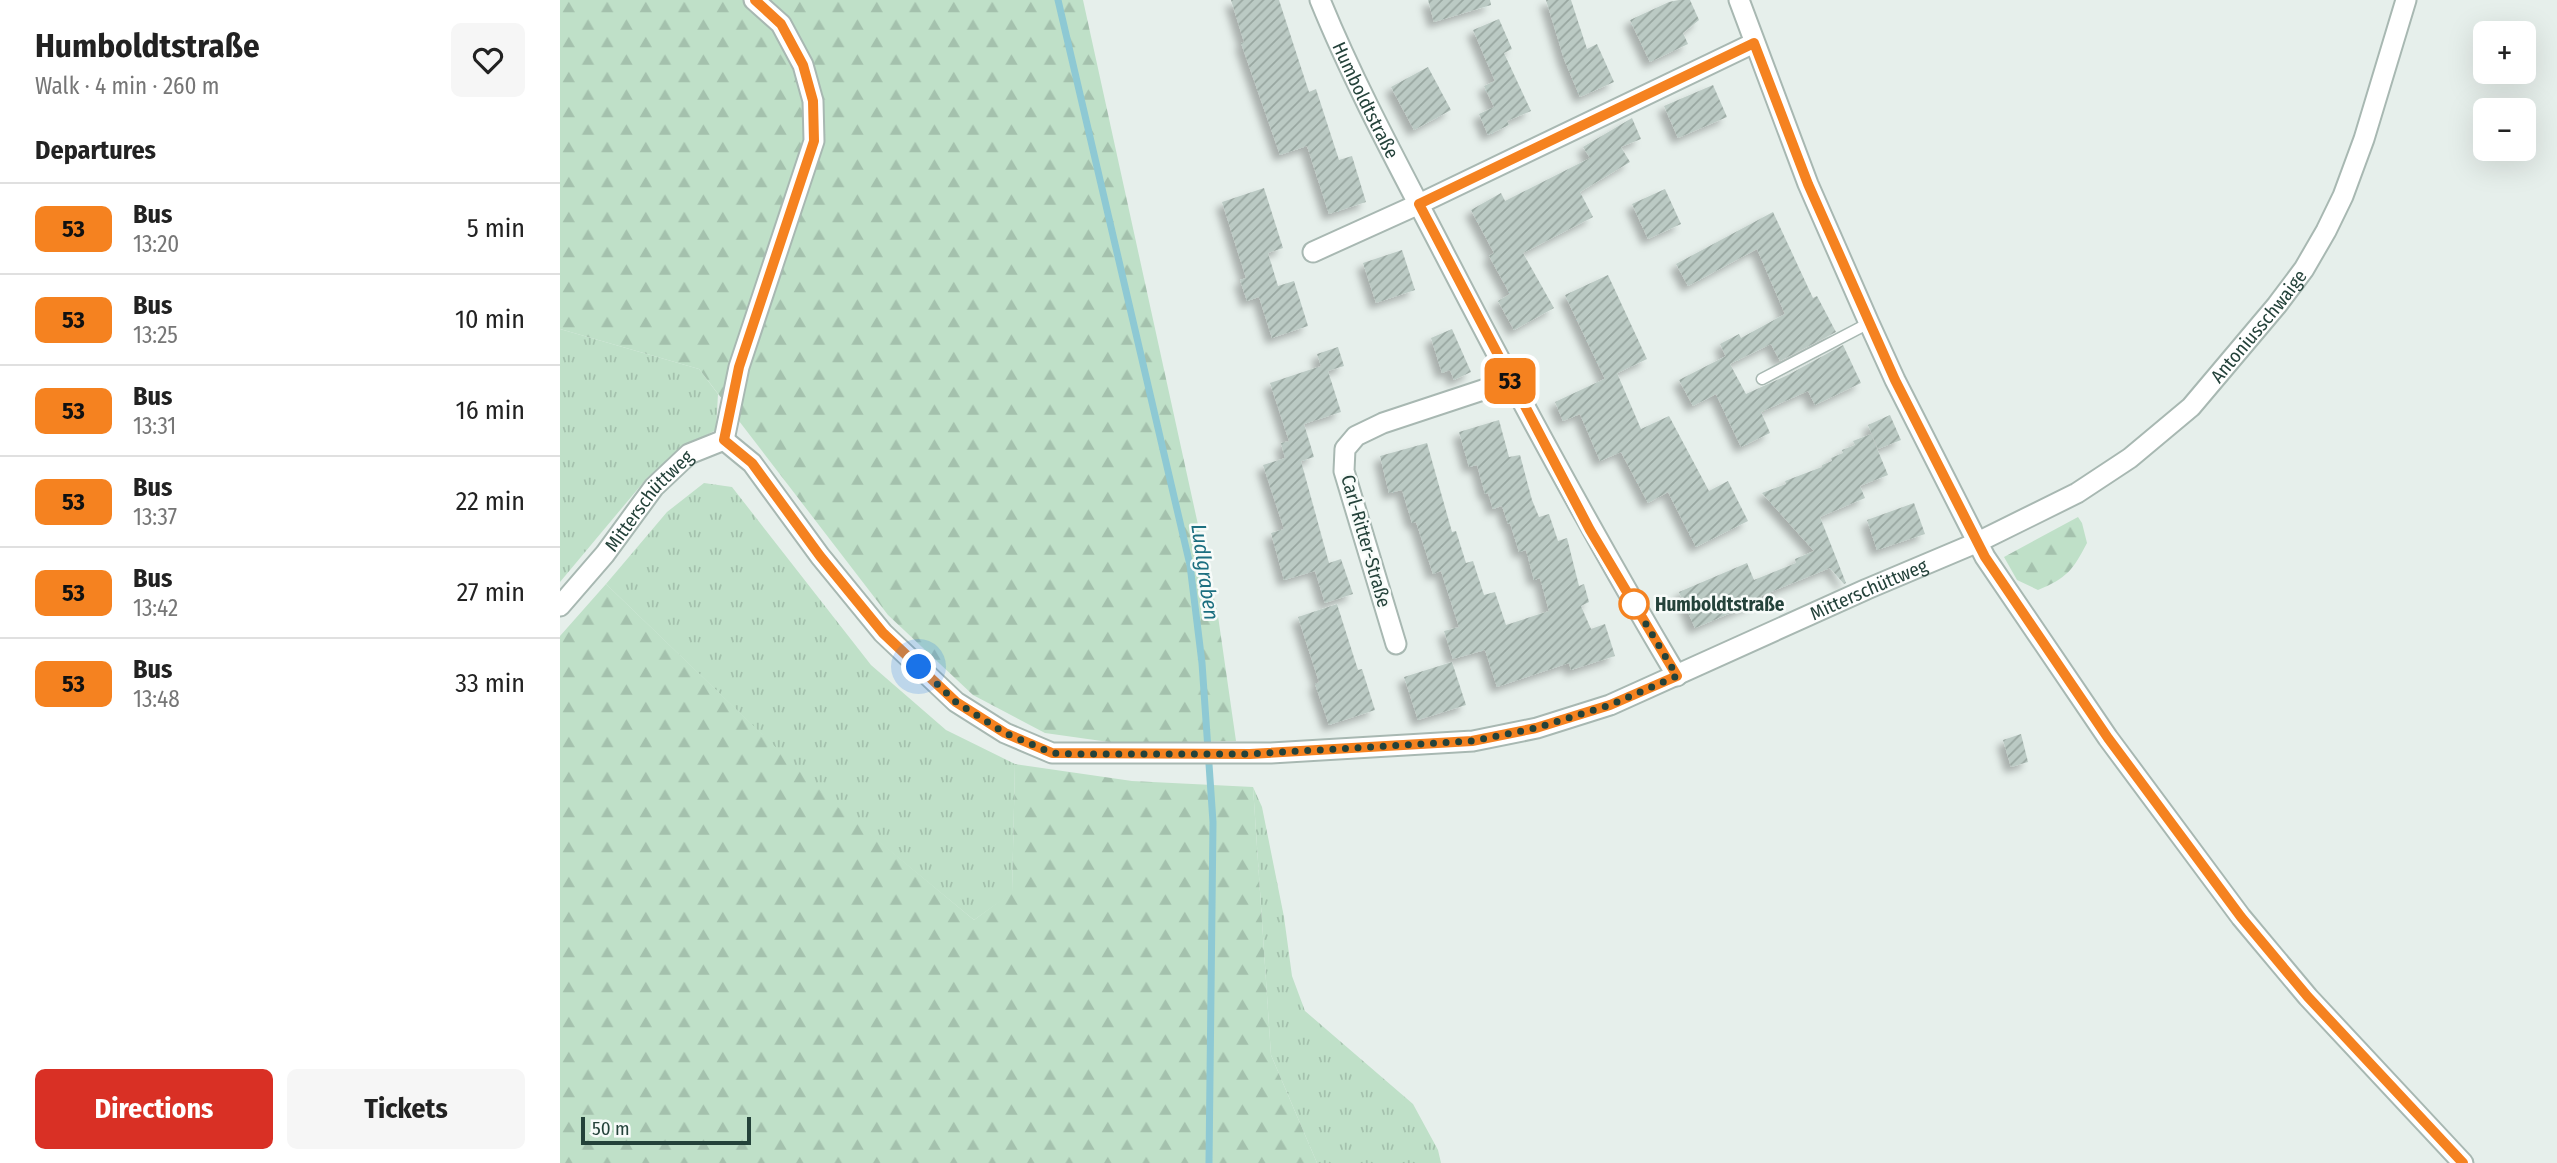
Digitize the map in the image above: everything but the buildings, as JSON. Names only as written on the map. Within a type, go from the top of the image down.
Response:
[{"type":"street","points":[[724,440],[739,367],[814,141],[813,101],[803,65],[781,24],[754,0]]},
{"type":"street","name":"Humboldtstraße","points":[[1320,0],[1419,204],[1510,382],[1590,530],[1677,676]]},
{"type":"street","points":[[1739,0],[1808,184],[1895,380],[1976,543],[2108,738],[2241,917],[2308,997],[2463,1163]]},
{"type":"street","name":"Antoniusschwaige","points":[[1976,543],[2077,493],[2130,458],[2191,407],[2277,305],[2304,269],[2343,196],[2364,139],[2406,0]]},
{"type":"street","points":[[1314,253],[1754,43]]},
{"type":"street","name":"Carl-Ritter-Straße","points":[[1396,644],[1344,471],[1345,449],[1356,436],[1383,423],[1510,382]]},
{"type":"street","name":"Mitterschüttweg","points":[[560,606],[605,554],[654,487],[690,454],[724,440],[752,463],[820,556],[883,633],[956,702],[1005,733],[1052,753],[1241,754],[1472,741],[1536,728],[1610,705],[1976,543]]},
{"type":"lane","points":[[1762,379],[1869,323]]},
{"type":"green space","points":[[560,0],[1083,0],[1218,616],[1236,741],[1116,743],[1045,733],[973,695],[888,615],[699,369],[560,329]]},
{"type":"green space","points":[[560,329],[699,369],[718,394],[716,430],[686,446],[647,478],[560,582]]},
{"type":"green space","points":[[704,483],[732,487],[871,665],[946,730],[1015,764],[1012,893],[974,920],[839,809],[606,584],[667,512]]},
{"type":"green space","points":[[2078,517],[2087,543],[2068,572],[2038,590],[2017,580],[2004,557]]},
{"type":"green space","points":[[606,584],[839,808],[974,920],[1012,892],[1015,764],[1132,781],[1253,787],[1271,1055],[1317,1163],[560,1163],[560,636]]},
{"type":"green space","points":[[1253,787],[1262,807],[1284,917],[1292,976],[1305,1011],[1413,1104],[1438,1150],[1441,1163],[1317,1163],[1271,1055]]},
{"type":"waterway","name":"Ludlgraben","points":[[1058,0],[1190,565],[1202,663],[1213,822],[1209,1163]]},
{"type":"bus line","name":"53","points":[[755,0],[781,24],[803,65],[813,101],[814,141],[739,367],[724,440],[752,463],[820,556],[883,633],[956,702],[1005,733],[1052,753],[1250,754],[1472,741],[1536,728],[1610,705],[1677,676],[1590,530],[1419,204],[1754,43],[1808,184],[1895,380],[1976,543],[2108,738],[2241,917],[2308,997],[2463,1163]]},
{"type":"place","name":"Humboldtstraße","points":[[1634,604]]},
{"type":"route","points":[[919,667],[956,702],[1005,733],[1052,753],[1250,754],[1472,741],[1536,728],[1610,705],[1677,676],[1634,604]]}]
